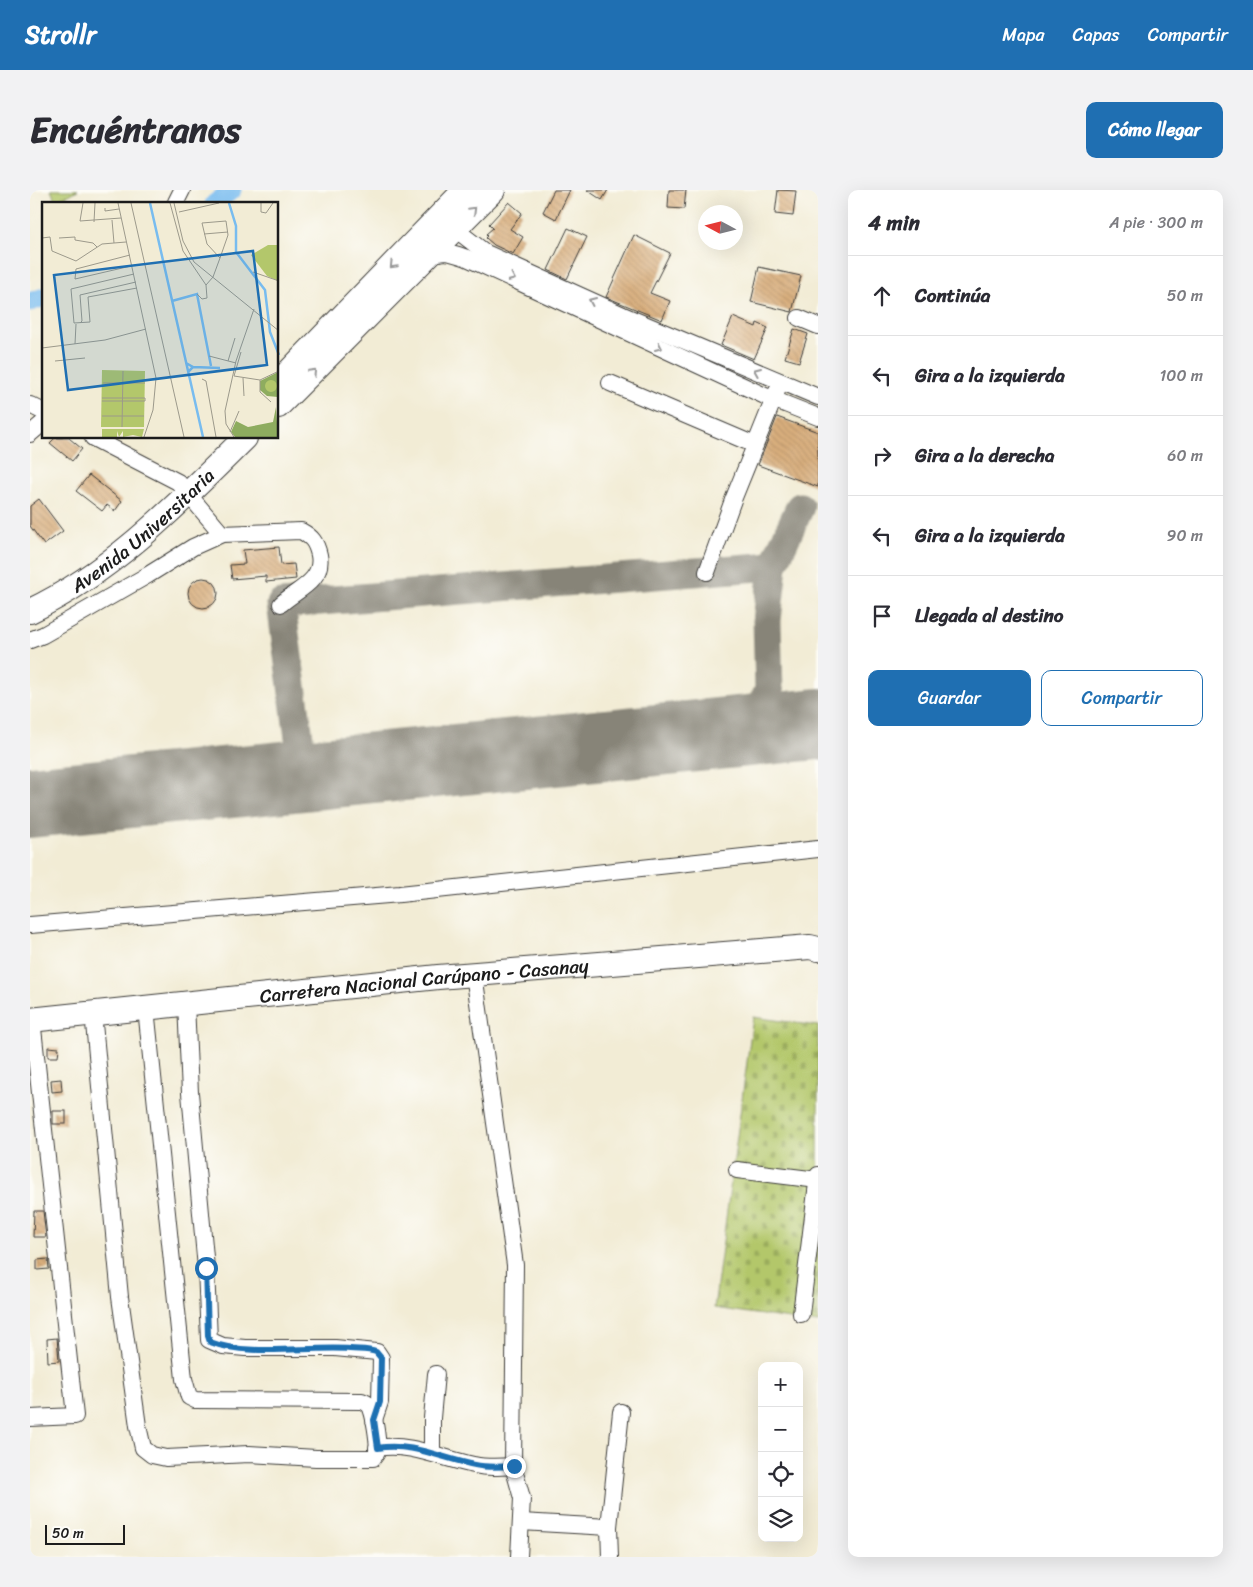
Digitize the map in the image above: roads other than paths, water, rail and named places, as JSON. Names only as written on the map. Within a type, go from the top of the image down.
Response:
[{"type":"highway","points":[[279,405],[439,238],[465,190]]},
{"type":"highway","points":[[279,382],[493,190]]},
{"type":"highway","name":"Avenida Universitaria","points":[[30,611],[56,598],[137,541],[222,439]]},
{"type":"highway","name":"Avenida Universitaria","points":[[30,595],[53,583],[129,529],[244,439]]},
{"type":"highway","name":"Carretera Nacional Carúpano - Casanay","points":[[31,1020],[474,974],[810,947],[818,949]]},
{"type":"street","points":[[439,238],[486,253],[773,400],[818,417]]},
{"type":"street","points":[[439,238],[467,258],[620,321],[818,397]]},
{"type":"street","points":[[799,318],[818,326]]},
{"type":"street","points":[[708,572],[718,537],[781,382]]},
{"type":"street","points":[[610,383],[755,445]]},
{"type":"street","points":[[30,405],[42,411]]},
{"type":"street","points":[[30,434],[42,424]]},
{"type":"street","points":[[95,439],[183,488],[222,534]]},
{"type":"street","points":[[30,640],[75,617],[193,547],[222,534],[301,531],[311,537],[317,544],[320,559],[318,571],[313,580],[281,604]]},
{"type":"street","points":[[30,925],[400,894],[818,849]]},
{"type":"street","points":[[474,974],[515,1265],[514,1466],[522,1498],[519,1557]]},
{"type":"street","points":[[186,1003],[190,1094],[206,1268],[208,1340],[223,1346],[245,1348],[334,1348],[376,1352],[381,1358],[380,1402],[374,1420]]},
{"type":"street","points":[[93,1013],[120,1297],[138,1426],[143,1448],[152,1455],[166,1458],[249,1454],[316,1458],[373,1458],[378,1448],[374,1420],[370,1406],[362,1402],[195,1400],[189,1397],[184,1379],[146,1008]]},
{"type":"street","points":[[30,1418],[75,1416],[31,1020]]},
{"type":"street","points":[[737,1170],[818,1180]]},
{"type":"street","points":[[801,1314],[818,1175]]},
{"type":"street","points":[[432,1453],[432,1418],[436,1374]]},
{"type":"street","points":[[610,1557],[609,1527],[621,1412]]},
{"type":"street","points":[[378,1448],[399,1446],[475,1465],[489,1467],[514,1466]]},
{"type":"street","points":[[521,1522],[609,1527]]},
{"type":"waterway","points":[[217,202],[232,190]]},
{"type":"waterway","points":[[30,302],[42,298]]}]
